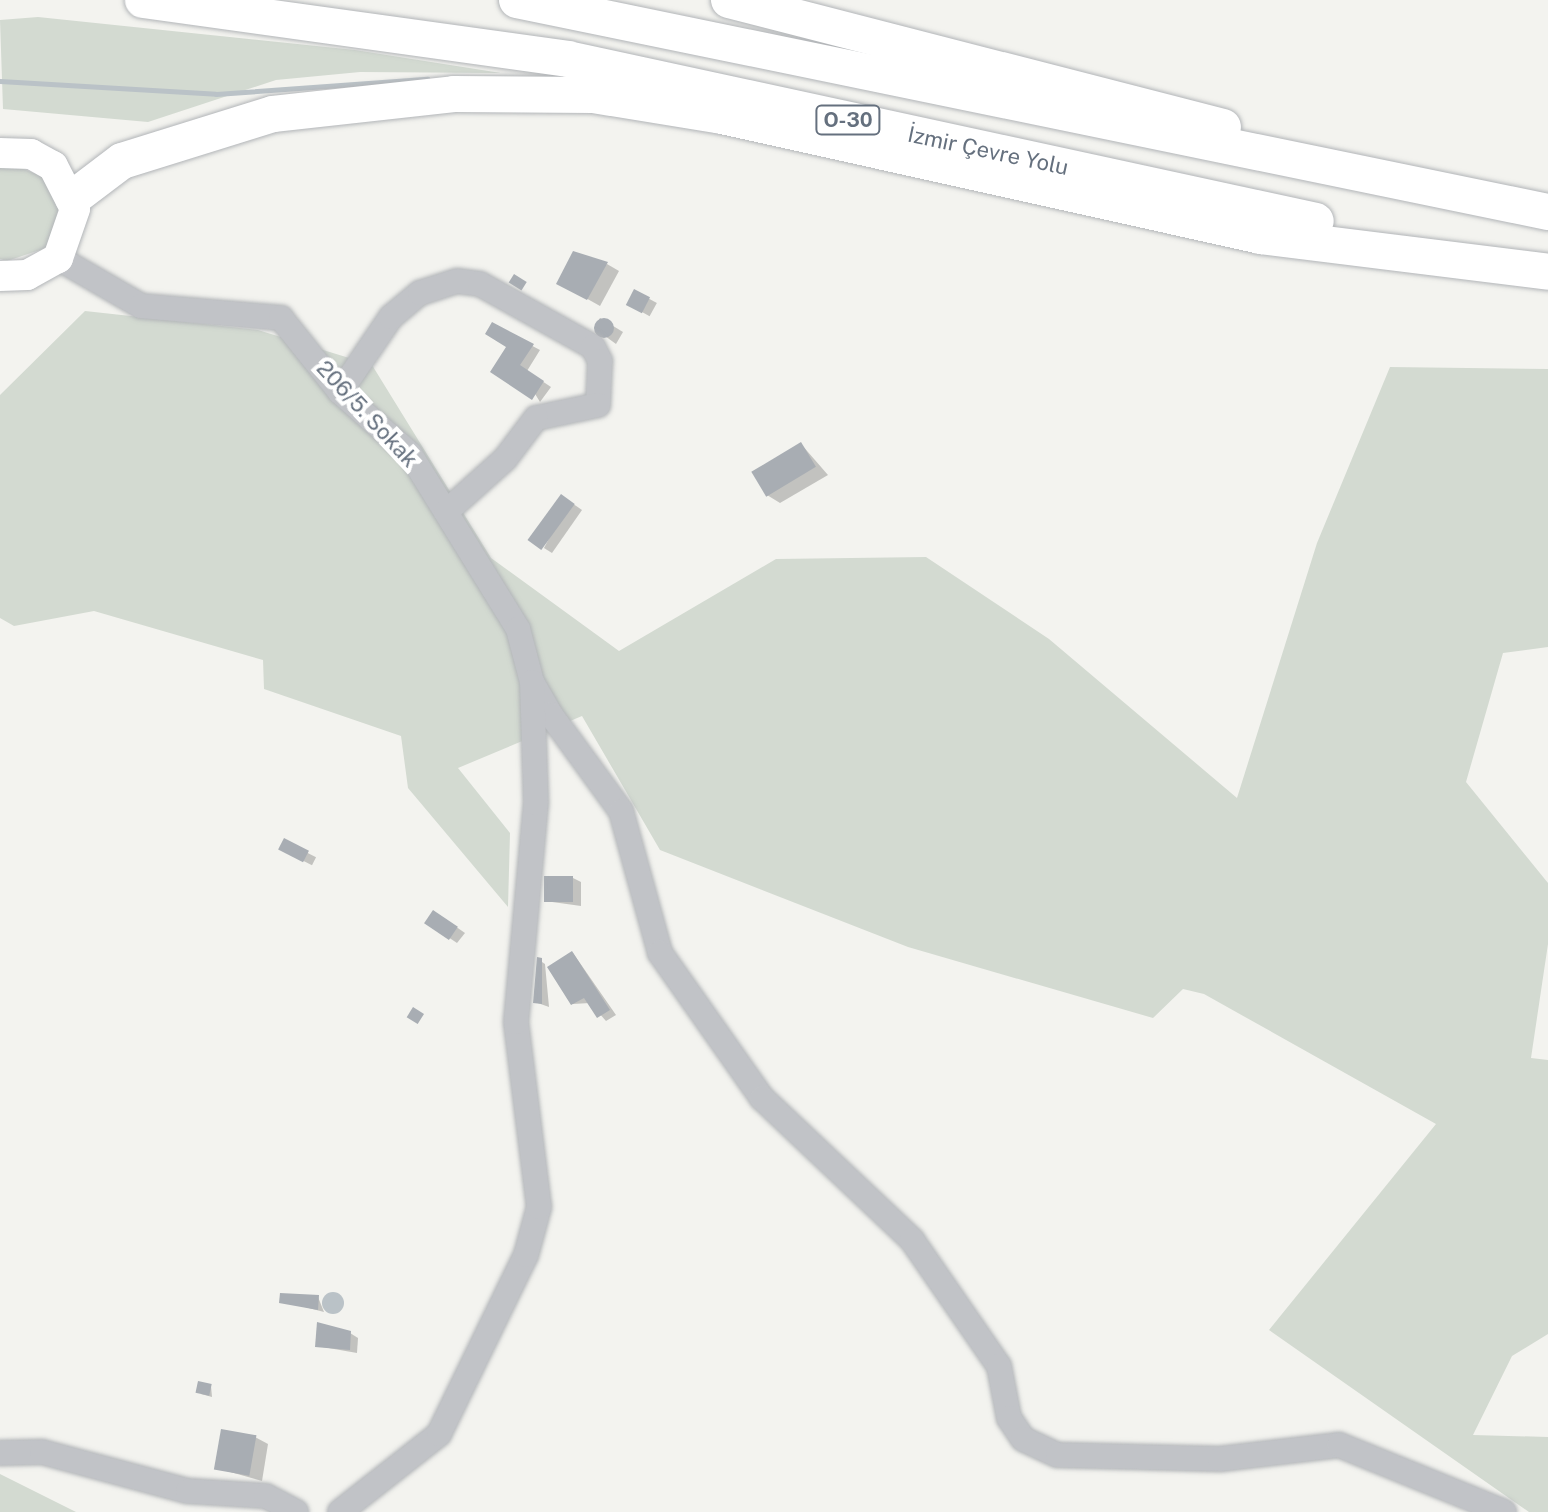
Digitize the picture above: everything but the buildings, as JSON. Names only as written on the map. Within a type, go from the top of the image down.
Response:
[{"type":"highway","name":"İzmir Çevre Yolu","points":[[143,0],[568,59],[1548,265]]},
{"type":"highway","name":"O-30","points":[[517,0],[1548,212]]},
{"type":"highway","points":[[729,0],[1213,125],[1548,193]]},
{"type":"highway","points":[[73,198],[122,161],[273,114],[454,94],[593,95],[722,116],[1261,236],[1548,272]]},
{"type":"main road","points":[[0,137],[43,159],[73,198],[73,230],[58,258],[27,275],[0,276]]},
{"type":"main road","points":[[0,153],[43,159]]},
{"type":"street","name":"206/5. Sokak","points":[[58,258],[141,306],[281,318],[340,392],[410,454],[518,629],[532,682]]},
{"type":"street","points":[[340,392],[391,317],[420,293],[457,281],[480,284],[593,347],[600,361],[598,405],[536,418],[505,459],[446,512]]},
{"type":"street","points":[[340,1512],[439,1434],[526,1255],[539,1207],[516,1022],[536,803],[532,682]]},
{"type":"street","points":[[532,682],[586,771],[621,811],[660,953],[692,1004],[762,1098],[912,1240],[999,1366],[1009,1418],[1023,1439],[1058,1455],[1220,1459],[1339,1445],[1504,1512]]},
{"type":"street","points":[[0,1453],[42,1452],[188,1491],[266,1496],[296,1512]]},
{"type":"shaded area","points":[[38,17],[355,50],[501,73],[360,72],[276,80],[148,122],[3,109],[0,20]]},
{"type":"shaded area","points":[[16,166],[46,178],[61,204],[49,247],[7,261],[0,259],[0,168]]},
{"type":"shaded area","points":[[85,311],[258,330],[372,365],[491,558],[619,651],[776,559],[926,557],[1049,639],[1237,798],[1317,543],[1390,367],[1548,369],[1548,647],[1503,653],[1466,782],[1548,883],[1548,944],[1531,1058],[1548,1060],[1548,1334],[1512,1356],[1473,1435],[1548,1437],[1548,1512],[1529,1512],[1269,1330],[1436,1124],[1204,994],[1183,989],[1153,1018],[908,947],[660,850],[582,716],[458,768],[510,833],[508,907],[408,788],[401,736],[264,689],[263,660],[94,611],[14,626],[0,618],[0,395]]},
{"type":"shaded area","points":[[333,1292],[341,1295],[344,1303],[341,1311],[333,1314],[325,1311],[322,1303],[325,1295]]},
{"type":"shaded area","points":[[0,1474],[76,1512],[0,1512]]},
{"type":"waterway","points":[[0,81],[216,94],[427,79]]}]
